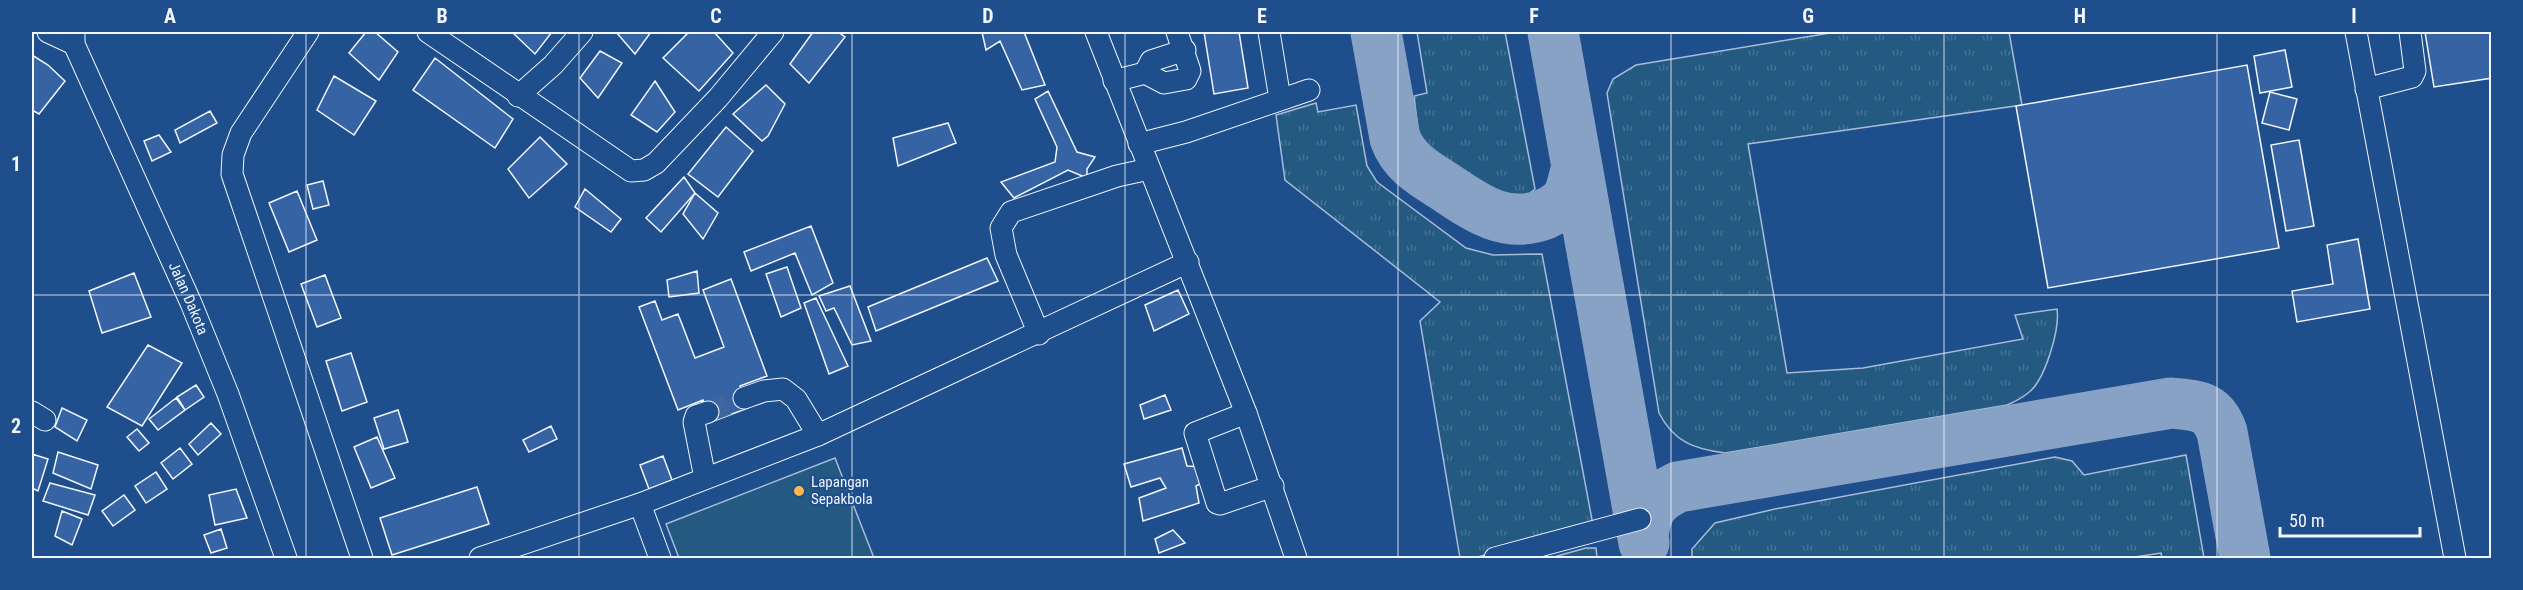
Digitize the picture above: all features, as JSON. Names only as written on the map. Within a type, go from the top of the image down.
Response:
[{"type":"street","points":[[48,32],[74,38]]},
{"type":"street","points":[[308,32],[241,133],[233,155],[232,174],[362,558]]},
{"type":"street","points":[[428,32],[518,96],[631,171],[644,170],[656,163],[710,106],[773,32]]},
{"type":"street","points":[[518,96],[554,64],[582,32]]},
{"type":"street","points":[[1095,32],[1246,413],[1296,558]]},
{"type":"street","points":[[1269,32],[1280,99]]},
{"type":"street","points":[[2355,32],[2455,558]]},
{"type":"street","points":[[2366,89],[2412,77],[2415,71],[2410,32]]},
{"type":"street","name":"Jalan Dakota","points":[[74,38],[228,393],[286,558]]},
{"type":"street","points":[[1114,81],[1144,73],[1164,83],[1186,79],[1190,70],[1181,41],[1151,61],[1144,73]]},
{"type":"street","points":[[1139,144],[1186,132],[1309,90]]},
{"type":"street","points":[[1039,334],[1006,255],[1001,228],[1011,212],[1117,176],[1149,169]]},
{"type":"street","points":[[480,558],[640,504],[818,435],[1039,334],[1188,262]]},
{"type":"street","points":[[744,398],[764,391],[783,389],[796,399],[818,435]]},
{"type":"street","points":[[705,478],[694,422],[696,417],[708,412]]},
{"type":"street","points":[[1246,413],[1195,433],[1217,503],[1220,504],[1273,486]]},
{"type":"street","points":[[640,504],[660,558]]},
{"type":"street","points":[[1495,558],[1640,519]]},
{"type":"green space","points":[[1417,32],[1505,32],[1535,189],[1524,198],[1483,188],[1421,154],[1414,96],[1427,93]]},
{"type":"green space","points":[[1836,32],[2009,32],[2022,105],[1748,144],[1787,373],[1863,368],[2023,339],[2015,315],[2057,309],[2056,329],[2050,354],[2034,387],[2023,397],[2007,405],[1725,453],[1694,446],[1671,431],[1659,413],[1607,93],[1613,79],[1636,65]]},
{"type":"green space","points":[[1316,103],[1318,112],[1356,105],[1367,166],[1377,182],[1466,248],[1493,255],[1542,254],[1593,525],[1474,558],[1460,558],[1420,321],[1440,302],[1285,180],[1276,115]]},
{"type":"green space","points":[[2186,455],[2204,558],[2162,558],[2161,553],[2128,558],[1692,558],[1692,549],[1715,523],[1775,509],[2055,457],[2072,461],[2084,475]]},
{"type":"green space","name":"Lapangan Sepakbola","points":[[835,458],[874,558],[679,558],[666,524]]},
{"type":"green space","points":[[1586,548],[1596,548],[1597,558],[1550,558]]},
{"type":"building","points":[[366,32],[375,32],[398,52],[379,80],[349,53]]},
{"type":"building","points":[[512,32],[552,32],[535,54]]},
{"type":"building","points":[[616,32],[651,32],[635,54]]},
{"type":"building","points":[[689,32],[714,32],[733,53],[699,91],[663,58]]},
{"type":"building","points":[[813,32],[838,32],[845,37],[809,83],[790,64]]},
{"type":"building","points":[[982,32],[1024,32],[1045,85],[1022,90],[1000,41],[986,50]]},
{"type":"building","points":[[1204,32],[1239,32],[1248,88],[1214,94]]},
{"type":"building","points":[[2425,32],[2492,32],[2492,78],[2434,87]]},
{"type":"building","points":[[2285,50],[2292,87],[2260,93],[2254,56]]},
{"type":"building","points":[[600,51],[622,63],[598,98],[580,78]]},
{"type":"building","points":[[32,55],[48,65],[65,81],[39,114],[32,110]]},
{"type":"building","points":[[435,58],[513,119],[495,148],[413,90]]},
{"type":"building","points":[[2247,65],[2279,248],[2048,288],[2016,106]]},
{"type":"building","points":[[334,76],[376,101],[354,135],[317,110]]},
{"type":"building","points":[[655,81],[675,112],[657,132],[631,115]]},
{"type":"building","points":[[766,85],[785,104],[768,136],[762,141],[733,114]]},
{"type":"building","points":[[1048,91],[1077,152],[1095,157],[1087,169],[1087,178],[1068,170],[1014,198],[1001,182],[1055,162],[1057,147],[1035,99]]},
{"type":"building","points":[[2270,92],[2297,99],[2289,130],[2262,123]]},
{"type":"building","points":[[210,111],[217,123],[180,143],[175,130]]},
{"type":"building","points":[[948,123],[956,143],[898,166],[893,138]]},
{"type":"building","points":[[726,127],[753,151],[718,197],[688,174]]},
{"type":"building","points":[[159,135],[171,152],[152,161],[144,141]]},
{"type":"building","points":[[540,137],[567,164],[529,198],[508,169]]},
{"type":"building","points":[[2299,140],[2314,226],[2286,231],[2271,145]]},
{"type":"building","points":[[684,177],[695,193],[661,232],[646,218]]},
{"type":"building","points":[[323,181],[329,205],[313,209],[307,185]]},
{"type":"building","points":[[585,189],[621,219],[611,232],[575,207]]},
{"type":"building","points":[[297,191],[317,240],[289,252],[269,203]]},
{"type":"building","points":[[695,193],[718,213],[703,239],[683,214]]},
{"type":"building","points":[[811,226],[833,283],[812,295],[795,253],[751,271],[744,252]]},
{"type":"building","points":[[2358,239],[2370,309],[2297,322],[2292,291],[2333,284],[2327,245]]},
{"type":"building","points":[[987,258],[998,281],[876,331],[868,307]]},
{"type":"building","points":[[787,267],[801,308],[781,317],[766,274]]},
{"type":"building","points":[[697,271],[699,293],[669,297],[667,280]]},
{"type":"building","points":[[134,273],[151,317],[102,333],[89,291]]},
{"type":"building","points":[[325,275],[341,318],[317,327],[301,284]]},
{"type":"building","points":[[731,279],[767,376],[740,386],[748,408],[711,422],[703,400],[678,410],[639,307],[655,301],[662,320],[678,314],[695,358],[724,347],[703,290]]},
{"type":"building","points":[[850,286],[871,341],[852,345],[834,308],[826,311],[819,296]]},
{"type":"building","points":[[1178,290],[1189,314],[1154,331],[1145,305]]},
{"type":"building","points":[[816,298],[848,366],[829,374],[804,303]]},
{"type":"building","points":[[148,345],[182,363],[142,426],[107,407]]},
{"type":"building","points":[[351,353],[367,402],[342,411],[326,361]]},
{"type":"building","points":[[196,385],[204,397],[185,410],[177,397]]},
{"type":"building","points":[[1165,395],[1171,410],[1144,419],[1140,405]]},
{"type":"building","points":[[176,398],[185,410],[158,430],[149,419]]},
{"type":"building","points":[[62,408],[87,420],[77,441],[55,427]]},
{"type":"building","points":[[398,410],[408,442],[384,449],[374,418]]},
{"type":"building","points":[[211,423],[221,434],[198,455],[189,444]]},
{"type":"building","points":[[551,426],[557,439],[529,452],[523,440]]},
{"type":"building","points":[[137,429],[149,443],[139,451],[127,437]]},
{"type":"building","points":[[377,437],[395,478],[371,488],[354,447]]},
{"type":"building","points":[[180,448],[192,464],[173,479],[161,463]]},
{"type":"building","points":[[1182,448],[1187,466],[1204,467],[1208,480],[1196,486],[1199,503],[1143,521],[1139,498],[1166,488],[1160,478],[1131,487],[1124,464]]},
{"type":"building","points":[[58,452],[98,465],[91,489],[53,473]]},
{"type":"building","points":[[32,454],[48,459],[38,491],[32,488]]},
{"type":"building","points":[[663,456],[672,480],[649,489],[640,465]]},
{"type":"building","points":[[156,472],[167,489],[146,503],[135,486]]},
{"type":"building","points":[[50,483],[95,495],[88,515],[43,501]]},
{"type":"building","points":[[477,487],[489,524],[392,555],[380,518]]},
{"type":"building","points":[[236,489],[247,518],[215,525],[209,495]]},
{"type":"building","points":[[124,495],[135,510],[113,526],[102,511]]},
{"type":"building","points":[[62,511],[82,519],[72,545],[55,536]]},
{"type":"building","points":[[221,529],[227,548],[211,553],[204,535]]},
{"type":"building","points":[[1173,530],[1185,543],[1159,553],[1155,539]]},
{"type":"taxiway","points":[[1376,32],[1395,138],[1410,161],[1431,178],[1482,209],[1505,218],[1518,219],[1545,214],[1562,203],[1570,191],[1577,167]]},
{"type":"taxiway","points":[[1553,32],[1644,543]]},
{"type":"taxiway","points":[[1643,537],[1646,519],[1652,506],[1662,496],[1678,487],[2171,403],[2196,406],[2209,412],[2218,423],[2222,432],[2245,558]]},
{"type":"tunnel","points":[[708,412],[744,398]]},
{"type":"place","name":"Lapangan Sepakbola","points":[[799,491]]}]
